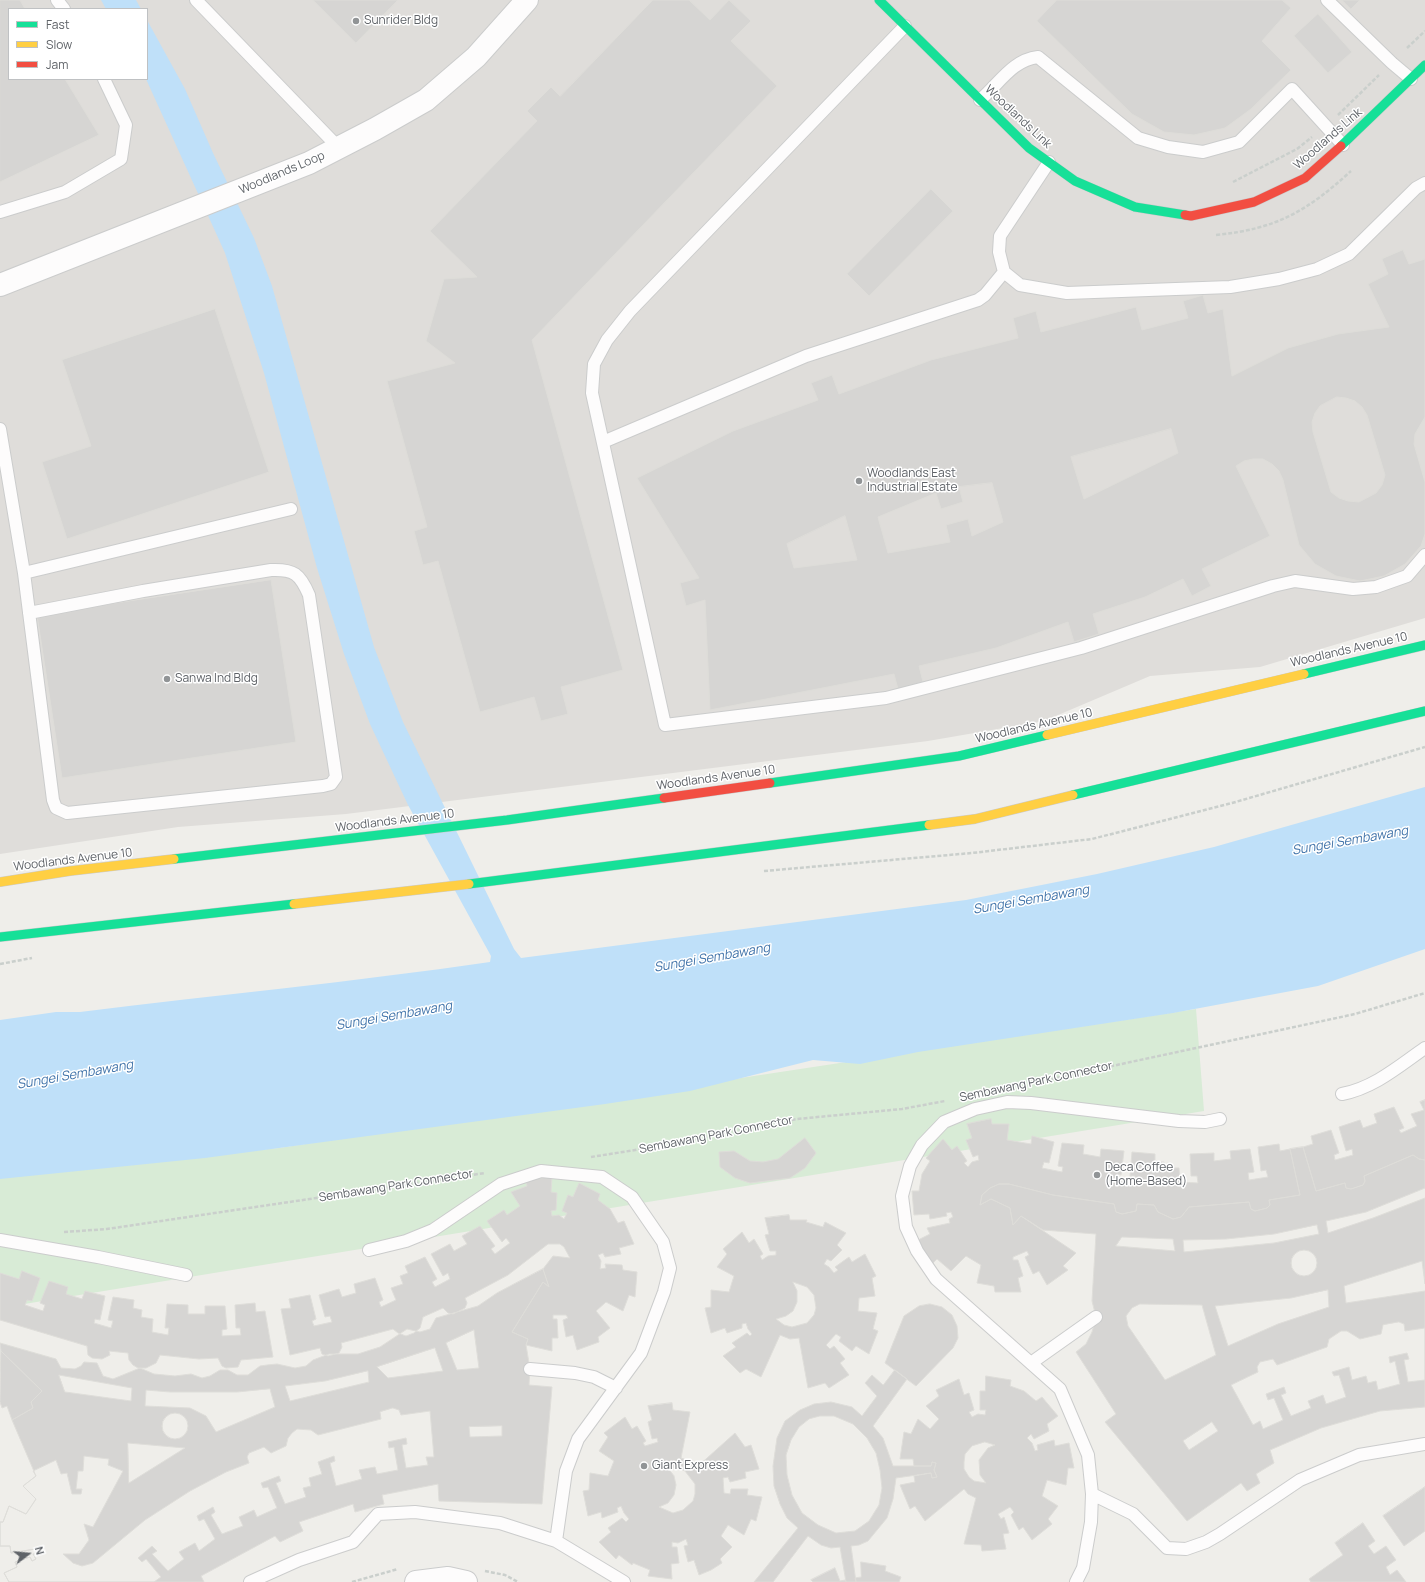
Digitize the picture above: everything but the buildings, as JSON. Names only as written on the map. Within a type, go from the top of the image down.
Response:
[{"type":"main road","name":"Woodlands Link","points":[[879,0],[1029,148],[1075,181],[1135,207],[1191,216],[1254,202],[1306,178],[1343,145],[1425,65]]},
{"type":"main road","name":"Woodlands Avenue 10","points":[[0,882],[78,870],[507,820],[959,756],[1425,645]]},
{"type":"main road","points":[[0,938],[503,880],[976,819],[1425,710]]},
{"type":"street","name":"Woodlands Loop","points":[[0,285],[236,193],[310,163],[339,148],[426,100],[476,56],[527,0]]},
{"type":"street","points":[[416,1582],[448,1578],[466,1582]]},
{"type":"lane","points":[[57,0],[63,8]]},
{"type":"lane","points":[[196,0],[339,148]]},
{"type":"lane","points":[[1328,0],[1392,63],[1411,79]]},
{"type":"lane","points":[[905,26],[630,311],[607,340],[594,364],[592,393],[665,725],[886,698],[1081,648],[1273,586],[1295,581],[1353,589],[1376,587],[1406,576],[1425,555]]},
{"type":"lane","points":[[980,100],[1012,67],[1027,58],[1038,57],[1138,138],[1168,147],[1203,152],[1239,142],[1290,90],[1294,90],[1343,145]]},
{"type":"lane","points":[[0,212],[66,192],[121,159],[126,125],[104,80]]},
{"type":"lane","points":[[1049,162],[1000,236],[999,252],[1004,272],[1020,285],[1067,293],[1230,287],[1279,279],[1317,269],[1349,254],[1416,188],[1425,183]]},
{"type":"lane","points":[[603,442],[806,356],[978,300],[985,295],[1004,272]]},
{"type":"lane","points":[[0,429],[24,573],[29,613],[56,808],[66,813],[323,786],[331,784],[336,777],[309,595],[303,580],[294,573],[285,569],[271,570],[143,591],[29,613]]},
{"type":"lane","points":[[24,573],[291,509]]},
{"type":"lane","points":[[1342,1094],[1358,1091],[1374,1083],[1425,1048]]},
{"type":"lane","points":[[1076,1582],[1083,1568],[1092,1522],[1092,1494],[1088,1456],[1060,1389],[936,1279],[916,1252],[906,1227],[902,1196],[910,1166],[922,1145],[944,1122],[975,1109],[1007,1102],[1179,1121],[1205,1122],[1220,1119]]},
{"type":"lane","points":[[369,1250],[406,1241],[433,1230],[501,1184],[541,1170],[602,1177],[632,1197],[663,1242],[670,1268],[664,1292],[641,1353],[578,1439],[566,1471],[556,1541]]},
{"type":"lane","points":[[0,1240],[98,1257],[186,1275]]},
{"type":"lane","points":[[1031,1363],[1096,1317]]},
{"type":"lane","points":[[530,1369],[575,1373],[594,1377],[616,1388]]},
{"type":"lane","points":[[1092,1494],[1132,1514],[1167,1548],[1186,1549],[1206,1542],[1220,1534],[1300,1480],[1359,1455],[1425,1444]]},
{"type":"lane","points":[[250,1582],[299,1560],[353,1542],[378,1514],[415,1512],[500,1523],[556,1541],[624,1582]]},
{"type":"path","points":[[1226,184],[1266,166],[1296,149],[1326,126],[1425,31]]},
{"type":"path","points":[[1208,236],[1263,227],[1291,216],[1322,197],[1354,167]]},
{"type":"path","name":"Sembawang Park Connector","points":[[1027,1084],[1355,1014],[1425,993]]},
{"type":"path","name":"Sembawang Park Connector","points":[[588,1157],[648,1148],[797,1119],[902,1109],[951,1100]]},
{"type":"path","name":"Sembawang Park Connector","points":[[61,1232],[107,1229],[486,1173]]},
{"type":"shaded area","points":[[0,0],[1425,0],[1425,618],[1260,667],[1150,676],[1044,721],[928,741],[346,814],[178,827],[0,854]]},
{"type":"green space","points":[[1196,1009],[1204,1111],[0,1308],[0,1173],[279,1148]]},
{"type":"water","points":[[101,0],[136,0],[140,8],[105,8]]},
{"type":"water","name":"Sungei Sembawang","points":[[148,22],[185,89],[213,153],[254,238],[272,286],[374,647],[403,722],[514,949],[521,958],[966,900],[1097,874],[1214,847],[1425,787],[1425,949],[1318,986],[1173,1013],[918,1052],[860,1064],[813,1060],[690,1091],[605,1104],[205,1158],[0,1179],[0,1020],[56,1012],[80,1012],[336,982],[490,962],[491,956],[408,805],[370,724],[344,654],[317,568],[264,373],[225,253],[146,80],[148,80]]},
{"type":"traffic: fast","points":[[879,0],[1029,148],[1075,181],[1135,207],[1185,215]]},
{"type":"traffic: fast","points":[[1341,146],[1425,65]]},
{"type":"traffic: fast","points":[[1304,674],[1425,645]]},
{"type":"traffic: fast","points":[[1073,795],[1425,711]]},
{"type":"traffic: fast","points":[[770,783],[959,756],[1047,735]]},
{"type":"traffic: fast","points":[[174,859],[507,820],[664,798]]},
{"type":"traffic: fast","points":[[469,884],[929,825]]},
{"type":"traffic: fast","points":[[0,937],[294,904]]},
{"type":"traffic: slow","points":[[1047,735],[1304,674]]},
{"type":"traffic: slow","points":[[929,825],[975,819],[1073,795]]},
{"type":"traffic: slow","points":[[0,882],[70,871],[174,859]]},
{"type":"traffic: slow","points":[[294,904],[469,884]]},
{"type":"traffic: jam","points":[[1185,215],[1191,216],[1254,202],[1305,178],[1341,146]]},
{"type":"traffic: jam","points":[[664,798],[770,783]]},
{"type":"place","name":"Sunrider Bldg","points":[[356,21]]},
{"type":"place","name":"Woodlands East Industrial Estate","points":[[859,481]]},
{"type":"place","name":"Sanwa Ind Bldg","points":[[167,679]]},
{"type":"place","name":"Deca Coffee (Home-Based)","points":[[1097,1175]]},
{"type":"place","name":"Giant Express","points":[[644,1466]]}]
